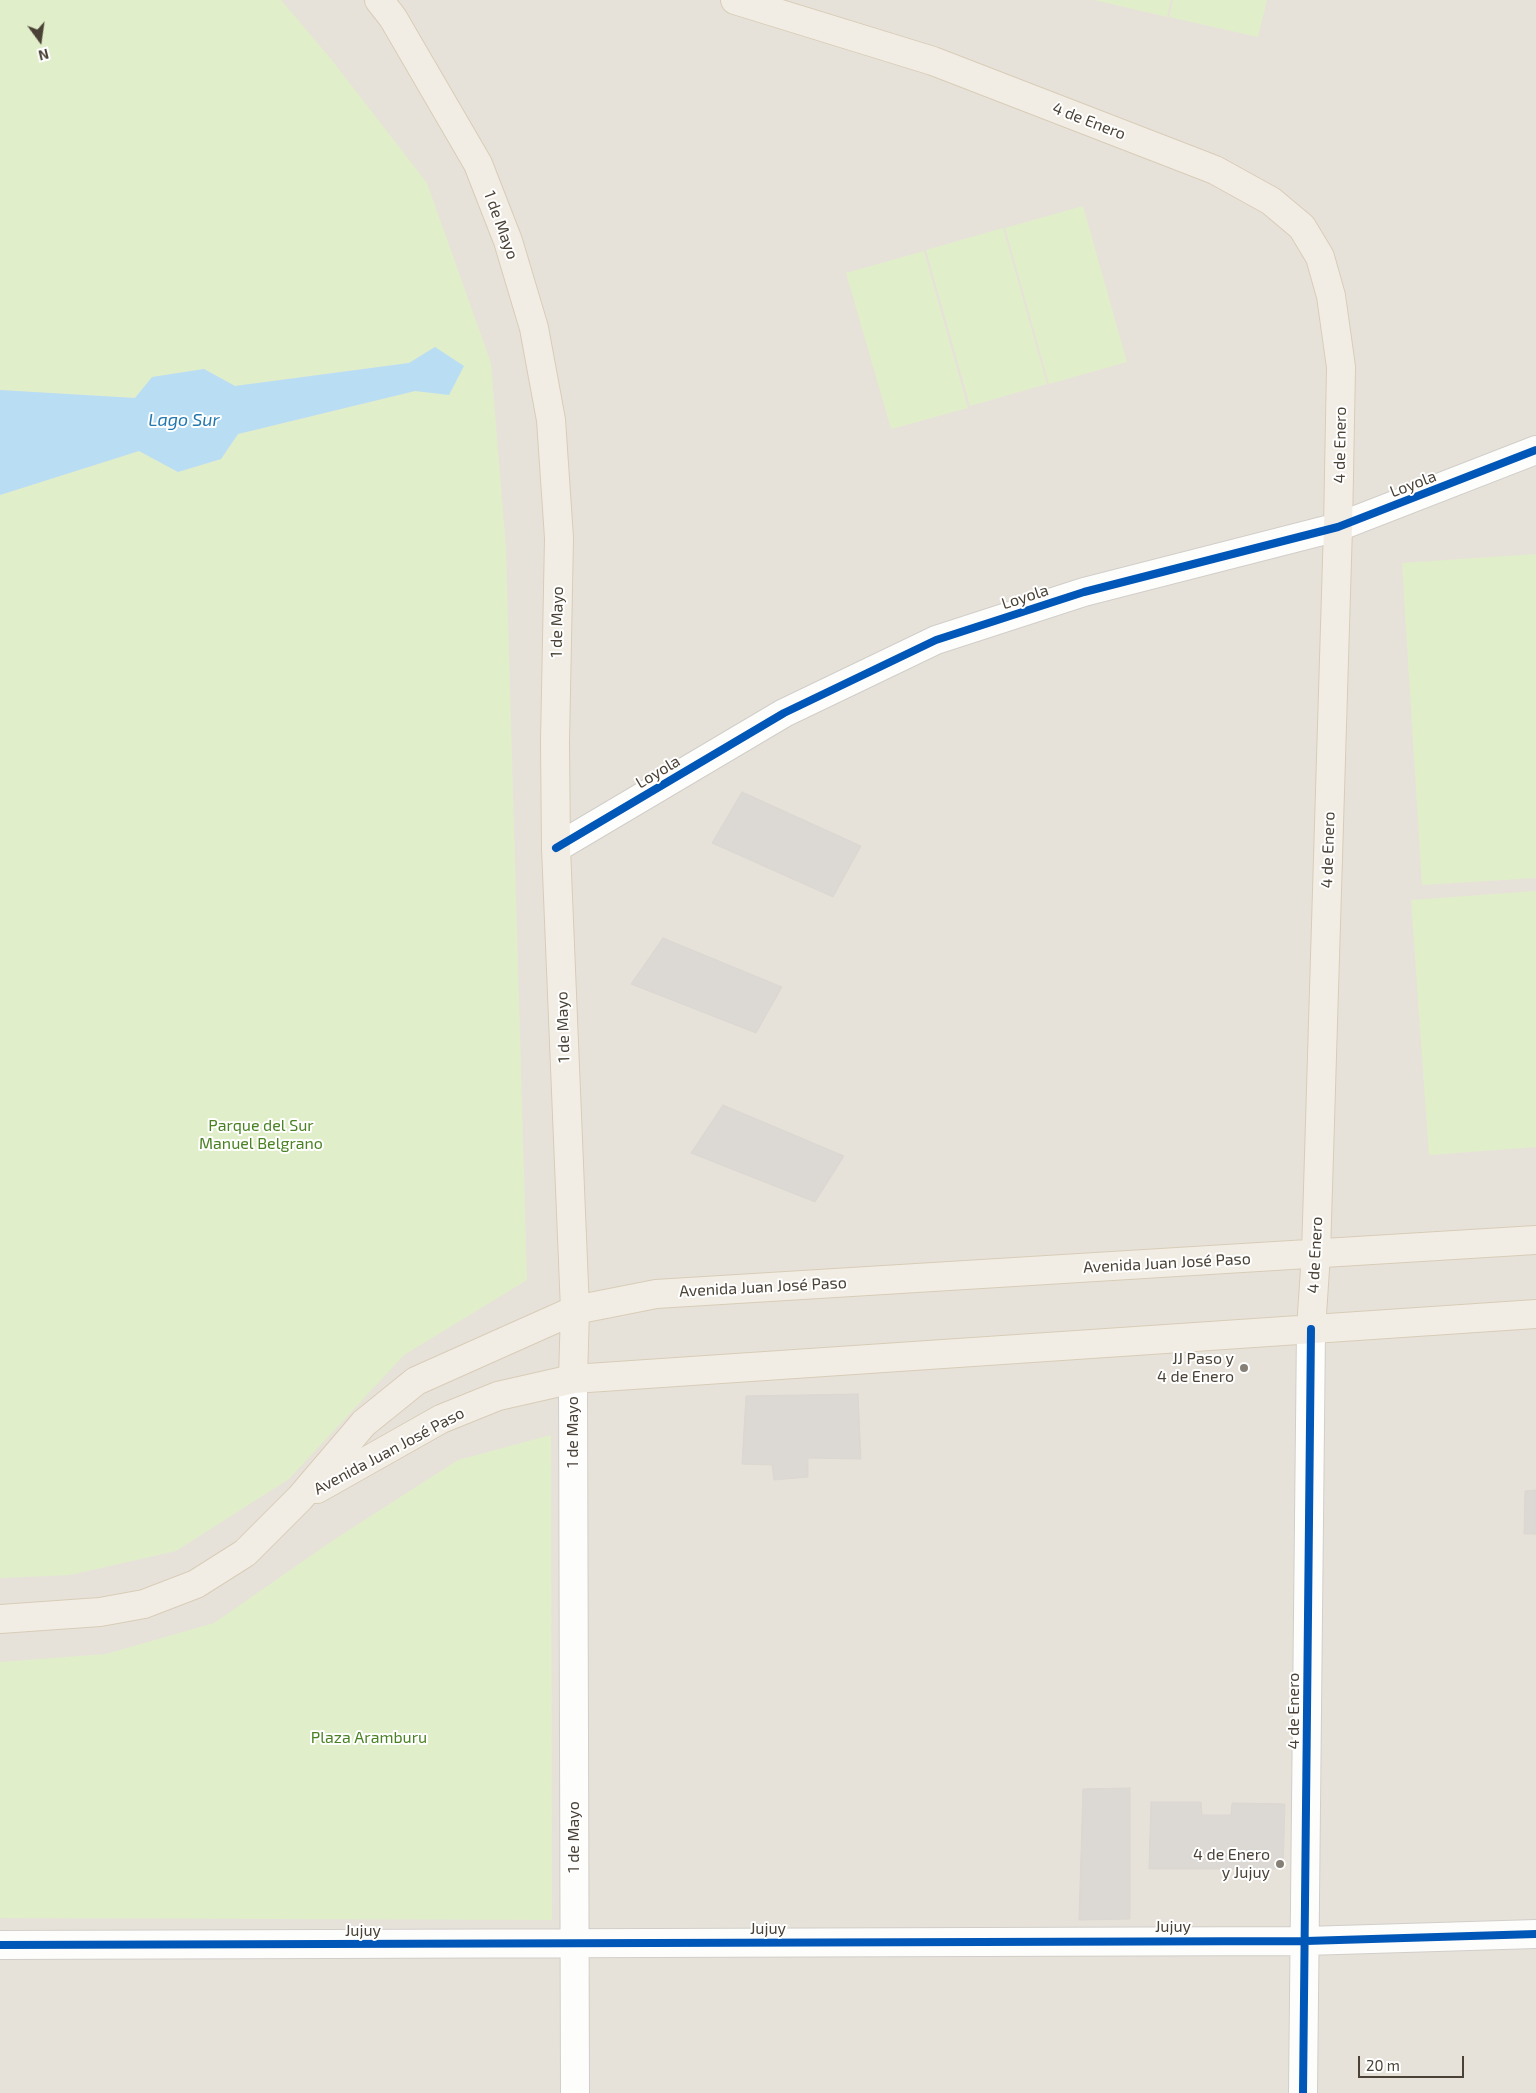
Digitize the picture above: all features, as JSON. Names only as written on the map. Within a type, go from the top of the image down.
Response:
[{"type":"main road","name":"1 de Mayo","points":[[380,0],[393,18],[478,164],[508,241],[534,328],[551,420],[559,538],[555,742],[556,848],[575,1310],[573,1379]]},
{"type":"main road","name":"4 de Enero","points":[[735,0],[933,61],[1215,170],[1271,202],[1302,227],[1320,257],[1331,296],[1341,367],[1338,527],[1316,1254],[1310,1329]]},
{"type":"main road","name":"Avenida Juan José Paso","points":[[300,1498],[364,1423],[416,1381],[575,1310],[656,1294],[1536,1240]]},
{"type":"main road","name":"Avenida Juan José Paso","points":[[300,1498],[441,1419],[498,1396],[573,1379],[1536,1314]]},
{"type":"main road","points":[[0,1619],[100,1612],[144,1604],[196,1584],[245,1553],[300,1498]]},
{"type":"street","name":"Loyola","points":[[556,848],[784,713],[936,640],[1084,592],[1338,527],[1536,450]]},
{"type":"street","name":"4 de Enero","points":[[1303,2093],[1306,1940],[1310,1329]]},
{"type":"street","name":"1 de Mayo","points":[[573,1379],[575,2093]]},
{"type":"street","name":"Jujuy","points":[[0,1945],[1306,1940],[1536,1934]]},
{"type":"shaded area","points":[[0,0],[1536,0],[1536,2093],[0,2093]]},
{"type":"green space","name":"Parque del Sur Manuel Belgrano","points":[[0,0],[281,0],[331,59],[427,183],[491,363],[506,549],[527,1280],[404,1355],[289,1479],[176,1551],[70,1575],[0,1578],[0,495],[139,451],[178,472],[221,459],[238,434],[415,391],[435,347],[409,363],[235,386],[204,369],[153,377],[135,398],[0,390]]},
{"type":"green space","points":[[1094,0],[1171,0],[1167,17]]},
{"type":"green space","points":[[1173,0],[1267,0],[1258,37],[1169,17]]},
{"type":"green space","points":[[1083,206],[1127,362],[1049,384],[1005,228]]},
{"type":"green space","points":[[1003,228],[1047,384],[970,406],[926,250]]},
{"type":"green space","points":[[924,251],[968,408],[891,429],[846,273]]},
{"type":"green space","points":[[1536,554],[1536,878],[1422,885],[1402,563]]},
{"type":"green space","points":[[1536,891],[1536,1147],[1429,1155],[1411,900]]},
{"type":"green space","name":"Plaza Aramburu","points":[[551,1435],[552,1920],[0,1918],[0,1662],[106,1654],[214,1623],[332,1541],[458,1460]]},
{"type":"water","name":"Lago Sur","points":[[435,347],[464,366],[449,395],[415,391],[238,434],[221,459],[178,472],[139,451],[0,495],[0,390],[135,398],[152,377],[204,369],[235,386],[409,363]]},
{"type":"building","points":[[742,792],[861,846],[833,897],[712,843]]},
{"type":"building","points":[[663,938],[782,987],[756,1033],[631,984]]},
{"type":"building","points":[[723,1105],[844,1156],[815,1202],[691,1153]]},
{"type":"building","points":[[858,1394],[861,1459],[808,1458],[808,1477],[774,1480],[772,1465],[742,1464],[746,1396]]},
{"type":"building","points":[[1536,1490],[1536,1534],[1524,1534],[1525,1491]]},
{"type":"building","points":[[1130,1788],[1130,1919],[1079,1920],[1083,1789]]},
{"type":"building","points":[[1151,1802],[1201,1802],[1202,1815],[1231,1815],[1232,1803],[1285,1804],[1283,1869],[1149,1869]]},
{"type":"cycle path","points":[[556,848],[784,713],[936,640],[1084,592],[1338,527],[1536,450]]},
{"type":"cycle path","points":[[1303,2093],[1311,1329]]},
{"type":"cycle path","points":[[0,1945],[1306,1941],[1536,1934]]},
{"type":"place","name":"JJ Paso y 4 de Enero","points":[[1244,1368]]},
{"type":"place","name":"4 de Enero y Jujuy","points":[[1280,1864]]}]
